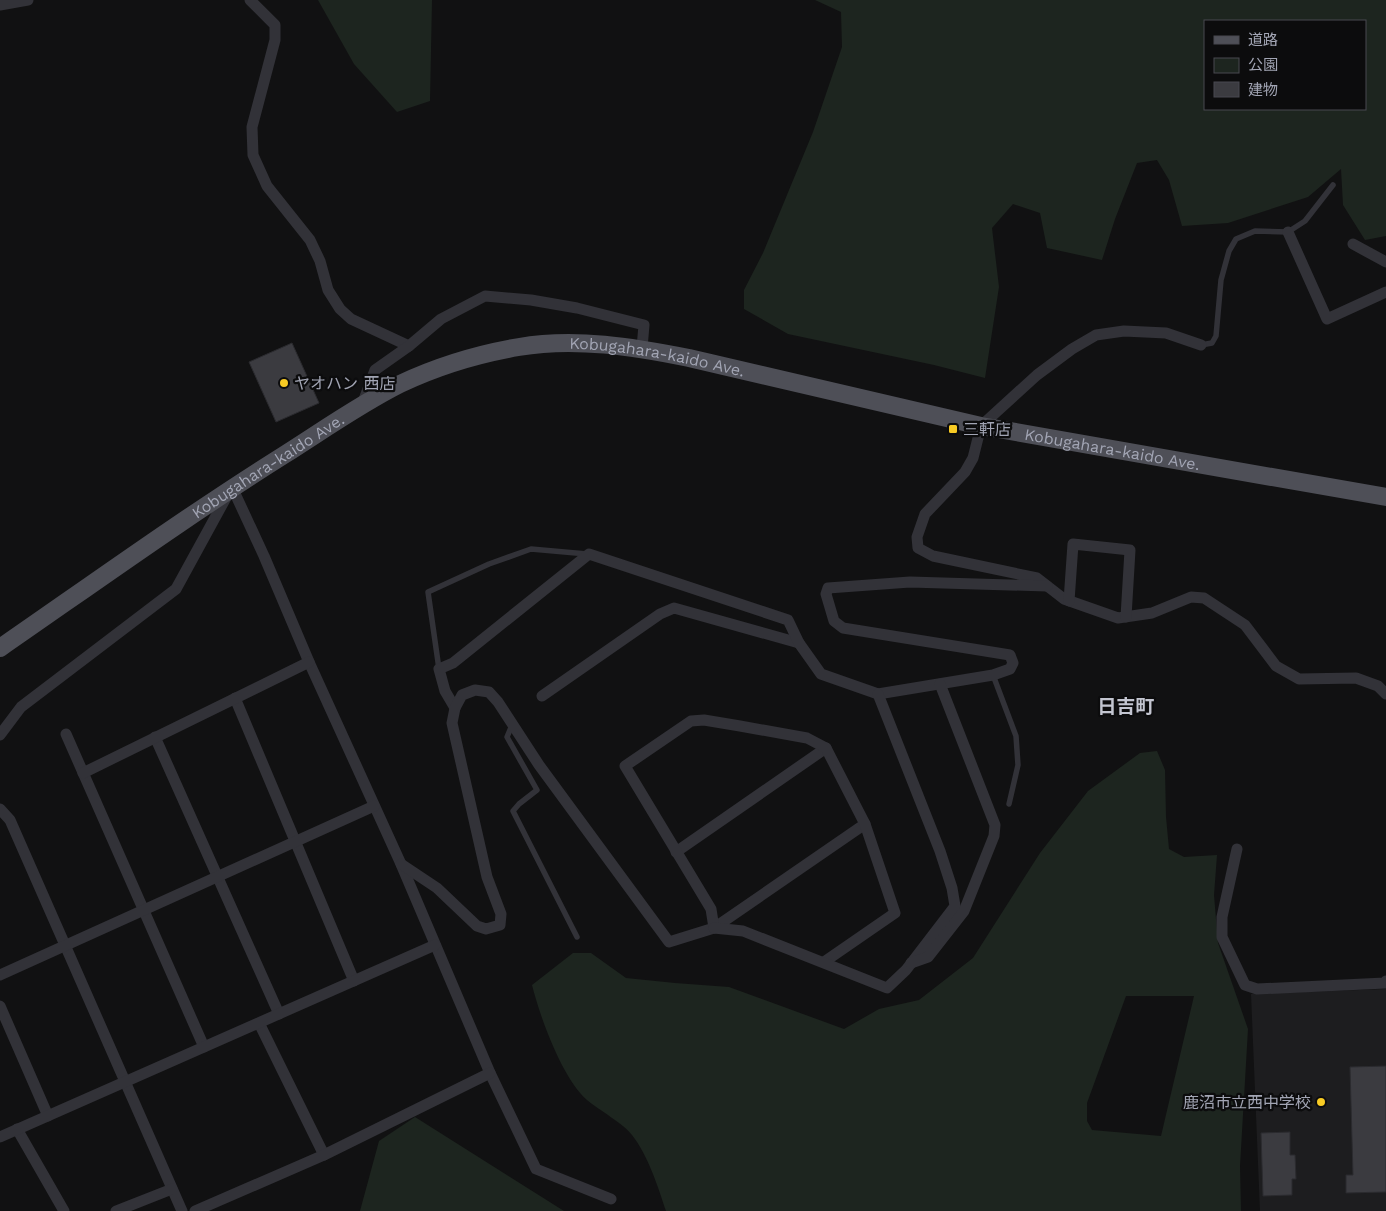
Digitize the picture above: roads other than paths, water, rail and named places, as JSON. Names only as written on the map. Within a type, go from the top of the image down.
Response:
[{"type":"main road","name":"Kobugahara-kaido Ave.","points":[[0,648],[232,488],[362,406],[400,384],[442,367],[480,355],[513,348],[562,344],[602,344],[642,348],[980,426],[1386,497]]},
{"type":"street","points":[[0,6],[28,0]]},
{"type":"street","points":[[250,0],[275,25],[276,40],[252,127],[253,155],[260,171],[267,186],[310,240],[320,261],[328,290],[340,309],[351,319],[409,346]]},
{"type":"street","points":[[1288,232],[1327,319],[1386,292]]},
{"type":"street","points":[[1353,244],[1386,262]]},
{"type":"street","points":[[362,406],[374,370],[409,346],[441,319],[485,296],[531,300],[577,308],[644,325],[642,348]]},
{"type":"street","points":[[1201,345],[1166,333],[1124,331],[1096,335],[1072,349],[1037,375],[980,426],[973,458],[965,472],[925,514],[917,537],[918,548],[933,556],[1037,578],[1064,599],[1118,618],[1152,613],[1191,596],[1204,598],[1245,625],[1276,666],[1299,679],[1356,678],[1378,686],[1386,694]]},
{"type":"street","points":[[232,488],[400,864],[490,1073],[536,1169],[611,1199]]},
{"type":"street","points":[[0,735],[21,707],[176,589],[232,488]]},
{"type":"street","points":[[1069,601],[1073,544],[1130,550],[1126,617]]},
{"type":"street","points":[[455,708],[445,691],[439,669],[453,663],[589,554],[788,620],[799,643],[821,674],[878,694],[993,675],[1010,669],[1013,662],[1010,655],[844,628],[834,621],[826,594],[828,588],[910,582],[1047,586]]},
{"type":"street","points":[[542,696],[660,614],[674,608],[799,643]]},
{"type":"street","points":[[83,773],[309,662]]},
{"type":"street","points":[[911,963],[928,957],[964,911],[994,836],[995,825],[940,684]]},
{"type":"street","points":[[400,864],[437,888],[477,926],[486,929],[500,925],[501,914],[487,877],[452,723],[455,708],[462,695],[475,690],[489,692],[498,702],[540,765],[669,942],[714,928],[865,824]]},
{"type":"street","points":[[714,928],[743,930],[887,988],[911,963],[955,906],[952,888],[940,852],[878,694]]},
{"type":"street","points":[[235,698],[354,981]]},
{"type":"street","points":[[714,928],[711,909],[625,766],[691,721],[704,720],[807,738],[826,748],[865,824],[895,914],[824,962]]},
{"type":"street","points":[[66,734],[204,1047]]},
{"type":"street","points":[[156,737],[279,1014]]},
{"type":"street","points":[[676,852],[826,748]]},
{"type":"street","points":[[0,975],[374,806]]},
{"type":"street","points":[[0,809],[10,820],[182,1211]]},
{"type":"street","points":[[1237,849],[1222,917],[1222,938],[1245,986],[1257,990],[1385,983],[1386,981]]},
{"type":"street","points":[[0,1137],[435,945]]},
{"type":"street","points":[[0,1006],[48,1116]]},
{"type":"street","points":[[259,1023],[324,1155]]},
{"type":"street","points":[[194,1211],[324,1155],[490,1073]]},
{"type":"street","points":[[17,1129],[64,1211]]},
{"type":"street","points":[[116,1211],[172,1189]]},
{"type":"lane","points":[[1201,345],[1212,343],[1216,336],[1222,280],[1229,250],[1236,239],[1255,231],[1288,232],[1305,221],[1333,185]]},
{"type":"lane","points":[[439,669],[428,592],[489,564],[531,550],[589,554]]},
{"type":"lane","points":[[993,675],[1016,736],[1018,765],[1009,804]]},
{"type":"lane","points":[[512,724],[507,737],[538,790],[519,804],[513,811],[577,937]]},
{"type":"place","name":"ヤオハン 西店","points":[[284,383]]},
{"type":"place","name":"三軒店","points":[[953,429]]},
{"type":"place","name":"鹿沼市立西中学校","points":[[1321,1102]]},
{"type":"district","name":"日吉町","points":[[1126,706]]}]
